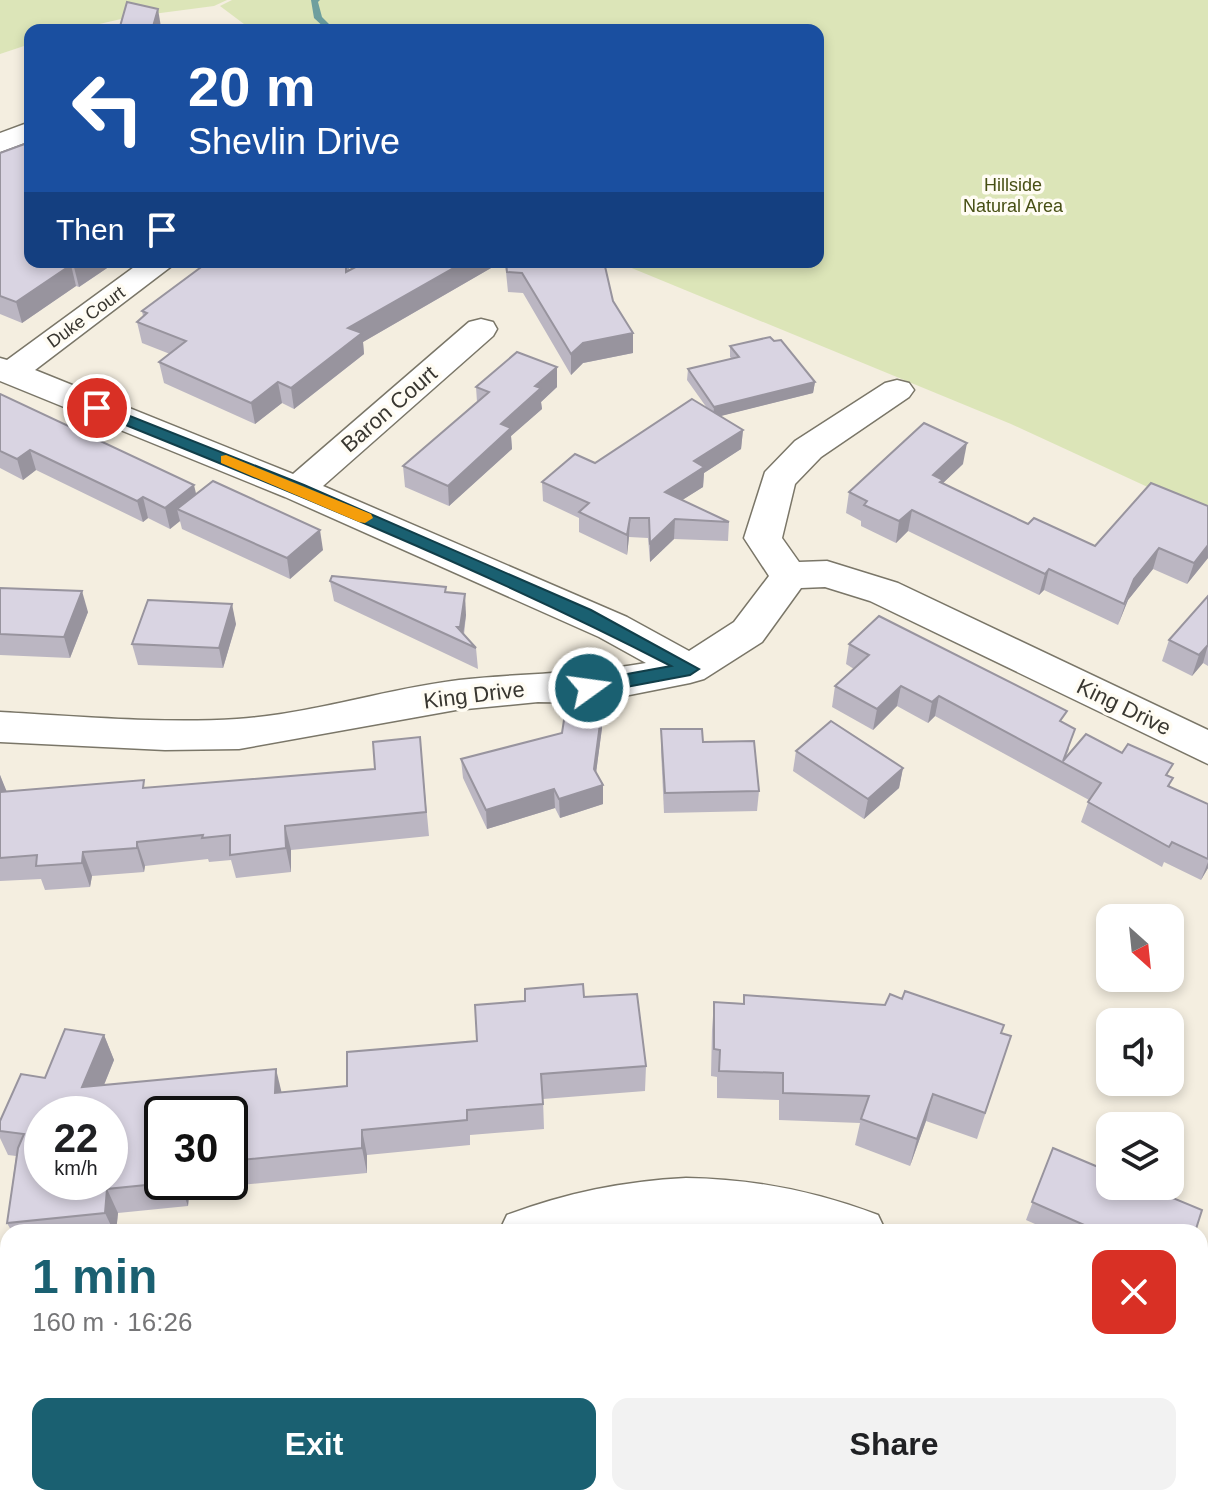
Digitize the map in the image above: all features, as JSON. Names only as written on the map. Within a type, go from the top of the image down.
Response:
[{"type":"street","points":[[0,143],[24,133]]},
{"type":"street","name":"Duke Court","points":[[5,370],[152,268]]},
{"type":"street","name":"Baron Court","points":[[298,489],[481,329]]},
{"type":"street","points":[[5,370],[298,489],[613,627],[690,669]]},
{"type":"street","points":[[790,575],[774,559],[763,538],[778,480],[808,449],[897,390]]},
{"type":"street","name":"King Drive","points":[[0,727],[165,735],[239,734],[456,695],[538,687],[589,688],[690,669],[748,632],[790,575],[827,574],[884,592],[1208,748]]},
{"type":"street","points":[[556,1224],[625,1206],[753,1217],[820,1216],[840,1224]]},
{"type":"green space","points":[[0,0],[227,0],[214,6],[99,24],[24,24],[24,46],[0,54]]},
{"type":"green space","name":"Hillside Natural Area","points":[[232,0],[1208,0],[1208,510],[1165,495],[1011,424],[632,268],[824,268],[824,24],[244,24],[220,6]]},
{"type":"building","points":[[127,2],[158,9],[154,24],[121,24]]},
{"type":"building","points":[[24,144],[24,268],[67,268],[16,302],[0,296],[0,153]]},
{"type":"building","points":[[200,268],[346,268],[346,272],[354,268],[453,268],[348,328],[362,333],[291,388],[278,382],[251,403],[159,362],[186,341],[137,322],[147,313],[142,311]]},
{"type":"building","points":[[507,268],[605,268],[613,301],[633,333],[583,343],[571,354],[522,273],[507,272]]},
{"type":"building","points":[[770,337],[774,341],[781,340],[815,382],[714,407],[688,369],[739,357],[730,346]]},
{"type":"building","points":[[517,352],[557,367],[535,386],[541,388],[501,424],[511,428],[448,486],[403,466],[489,392],[476,387]]},
{"type":"building","points":[[0,394],[194,485],[165,508],[143,497],[137,501],[30,450],[17,459],[0,451]]},
{"type":"building","points":[[692,399],[743,430],[694,461],[704,467],[665,492],[729,522],[675,519],[650,543],[649,518],[630,518],[627,535],[579,512],[589,503],[542,482],[575,454],[595,463]]},
{"type":"building","points":[[924,423],[967,443],[933,475],[943,480],[940,482],[1028,524],[1034,518],[1095,546],[1151,483],[1208,506],[1208,545],[1194,563],[1159,548],[1134,579],[1124,604],[1049,569],[1045,574],[912,510],[899,521],[864,505],[867,501],[849,492]]},
{"type":"building","points":[[213,481],[320,530],[287,558],[177,509]]},
{"type":"building","points":[[332,576],[446,587],[445,592],[465,594],[460,627],[457,627],[476,648],[330,581]]},
{"type":"building","points":[[0,588],[82,591],[64,637],[0,634]]},
{"type":"building","points":[[1208,596],[1208,645],[1199,655],[1169,640]]},
{"type":"building","points":[[148,600],[232,604],[219,648],[132,644]]},
{"type":"building","points":[[879,616],[1067,711],[1060,721],[1075,729],[1063,761],[1086,734],[1122,753],[1128,744],[1173,764],[1166,775],[1173,778],[1168,786],[1208,804],[1208,859],[1172,842],[1169,847],[1088,802],[1101,783],[939,696],[932,702],[901,686],[877,709],[835,686],[869,655],[849,644]]},
{"type":"building","points":[[566,707],[602,709],[594,769],[603,785],[559,799],[554,789],[486,810],[461,759],[562,733]]},
{"type":"building","points":[[831,721],[903,768],[868,799],[796,751]]},
{"type":"building","points":[[661,729],[702,729],[703,742],[754,741],[759,791],[665,793]]},
{"type":"building","points":[[420,737],[426,812],[285,826],[286,848],[230,855],[230,835],[202,838],[203,835],[137,842],[137,848],[83,852],[82,863],[36,866],[37,855],[0,858],[0,792],[144,780],[143,788],[375,769],[373,742]]},
{"type":"building","points":[[583,984],[584,997],[637,994],[646,1066],[541,1074],[543,1104],[467,1110],[467,1120],[362,1130],[362,1148],[248,1159],[248,1096],[144,1096],[144,1185],[128,1187],[128,1096],[24,1096],[24,1134],[0,1131],[0,1121],[21,1074],[45,1078],[65,1029],[104,1035],[82,1087],[276,1069],[275,1093],[347,1086],[347,1052],[477,1041],[475,1005],[525,1001],[525,989]]},
{"type":"building","points":[[905,991],[1004,1025],[1001,1033],[1011,1036],[985,1113],[933,1094],[917,1139],[861,1119],[869,1096],[783,1093],[783,1073],[719,1071],[720,1050],[714,1049],[714,1002],[744,1004],[744,995],[885,1005],[890,994],[902,999]]},
{"type":"building","points":[[24,1134],[24,1200],[106,1200],[105,1213],[7,1223],[18,1148]]},
{"type":"building","points":[[1053,1148],[1096,1166],[1096,1200],[1178,1200],[1202,1210],[1198,1224],[1082,1224],[1032,1202]]},
{"type":"waterway","points":[[316,0],[318,18],[324,24]]},
{"type":"slow traffic","points":[[226,460],[365,518]]},
{"type":"route","points":[[97,408],[298,489],[585,614],[690,669],[589,688]]}]
